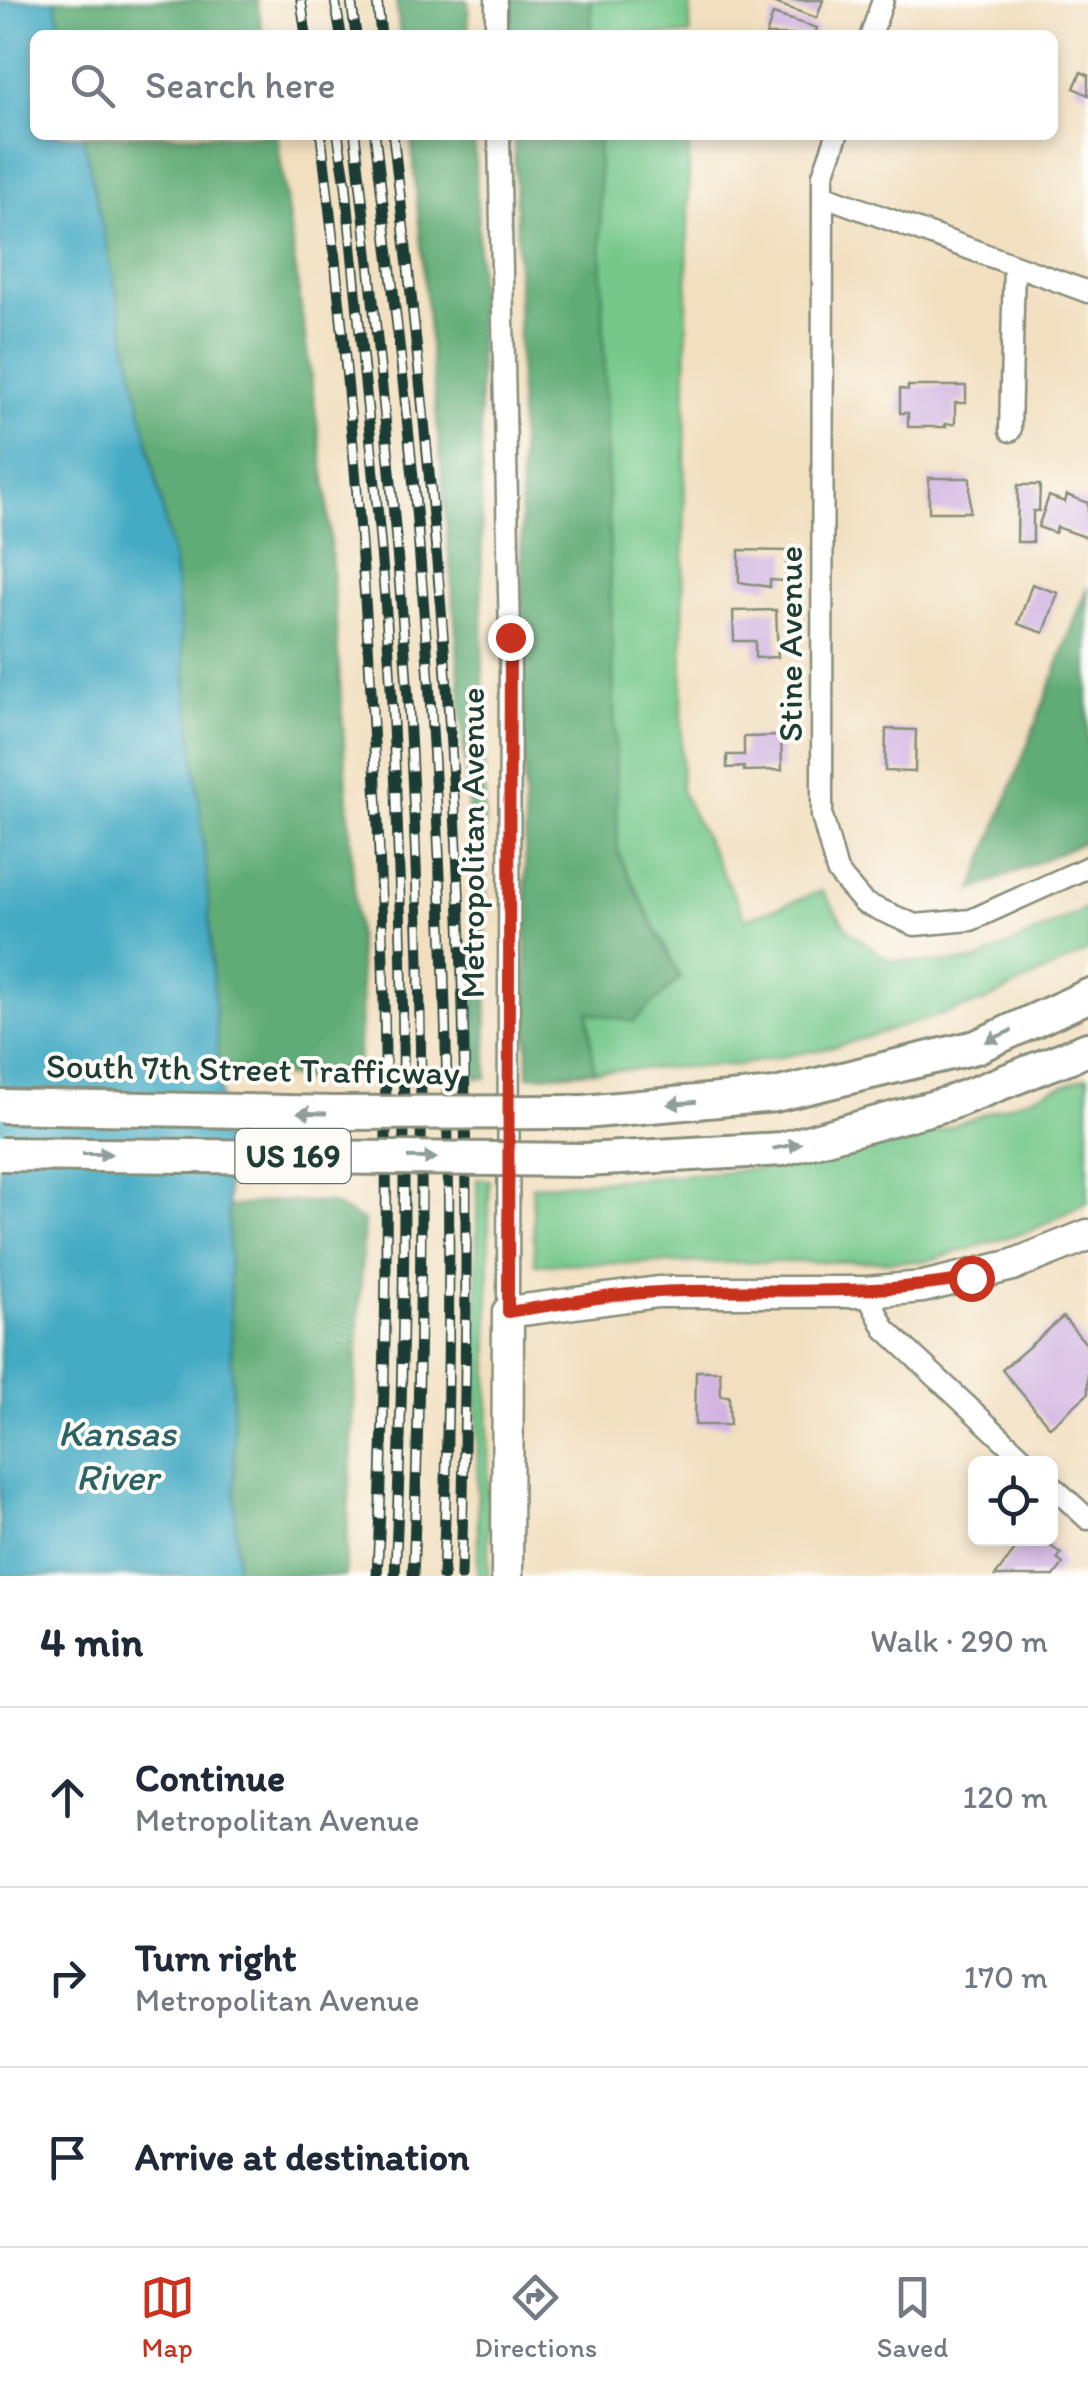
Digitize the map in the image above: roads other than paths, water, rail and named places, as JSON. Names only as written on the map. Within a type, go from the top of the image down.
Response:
[{"type":"main road","name":"South 7th Street Trafficway","points":[[0,1106],[333,1114],[584,1112],[776,1095],[976,1047],[1088,996]]},
{"type":"main road","name":"US 169","points":[[0,1154],[585,1160],[782,1149],[950,1103],[1088,1049]]},
{"type":"main road","points":[[508,1312],[658,1292],[866,1292],[923,1287],[1014,1265],[1088,1235]]},
{"type":"main road","name":"Metropolitan Avenue","points":[[507,1576],[508,1312]]},
{"type":"street","points":[[496,0],[496,30]]},
{"type":"street","points":[[873,30],[884,0]]},
{"type":"street","name":"Metropolitan Avenue","points":[[499,140],[510,637],[508,1312]]},
{"type":"street","name":"Stine Avenue","points":[[835,140],[823,175],[822,816],[836,870],[864,902],[915,925],[971,920],[1088,867]]},
{"type":"street","points":[[825,196],[1088,292]]},
{"type":"street","points":[[1010,431],[1014,265]]},
{"type":"street","points":[[866,1292],[885,1329],[1020,1456]]},
{"type":"street","points":[[1058,1491],[1088,1519]]},
{"type":"water","name":"Kansas River","points":[[0,0],[55,0],[61,30],[30,30],[30,140],[84,140],[174,563],[206,867],[228,1207],[237,1576],[0,1576]]},
{"type":"railway","points":[[301,0],[305,30]]},
{"type":"railway","points":[[335,0],[340,30]]},
{"type":"railway","points":[[351,0],[355,30]]},
{"type":"railway","points":[[377,0],[380,30]]},
{"type":"railway","points":[[322,140],[357,494],[379,854],[386,1215],[377,1576]]},
{"type":"railway","points":[[339,140],[383,576],[397,815],[404,1250],[395,1576]]},
{"type":"railway","points":[[356,140],[391,488],[414,809],[421,1138],[413,1576]]},
{"type":"railway","points":[[376,140],[414,483],[436,793],[448,1185],[443,1576]]},
{"type":"railway","points":[[394,140],[431,492],[457,850],[466,1213],[461,1576]]}]
